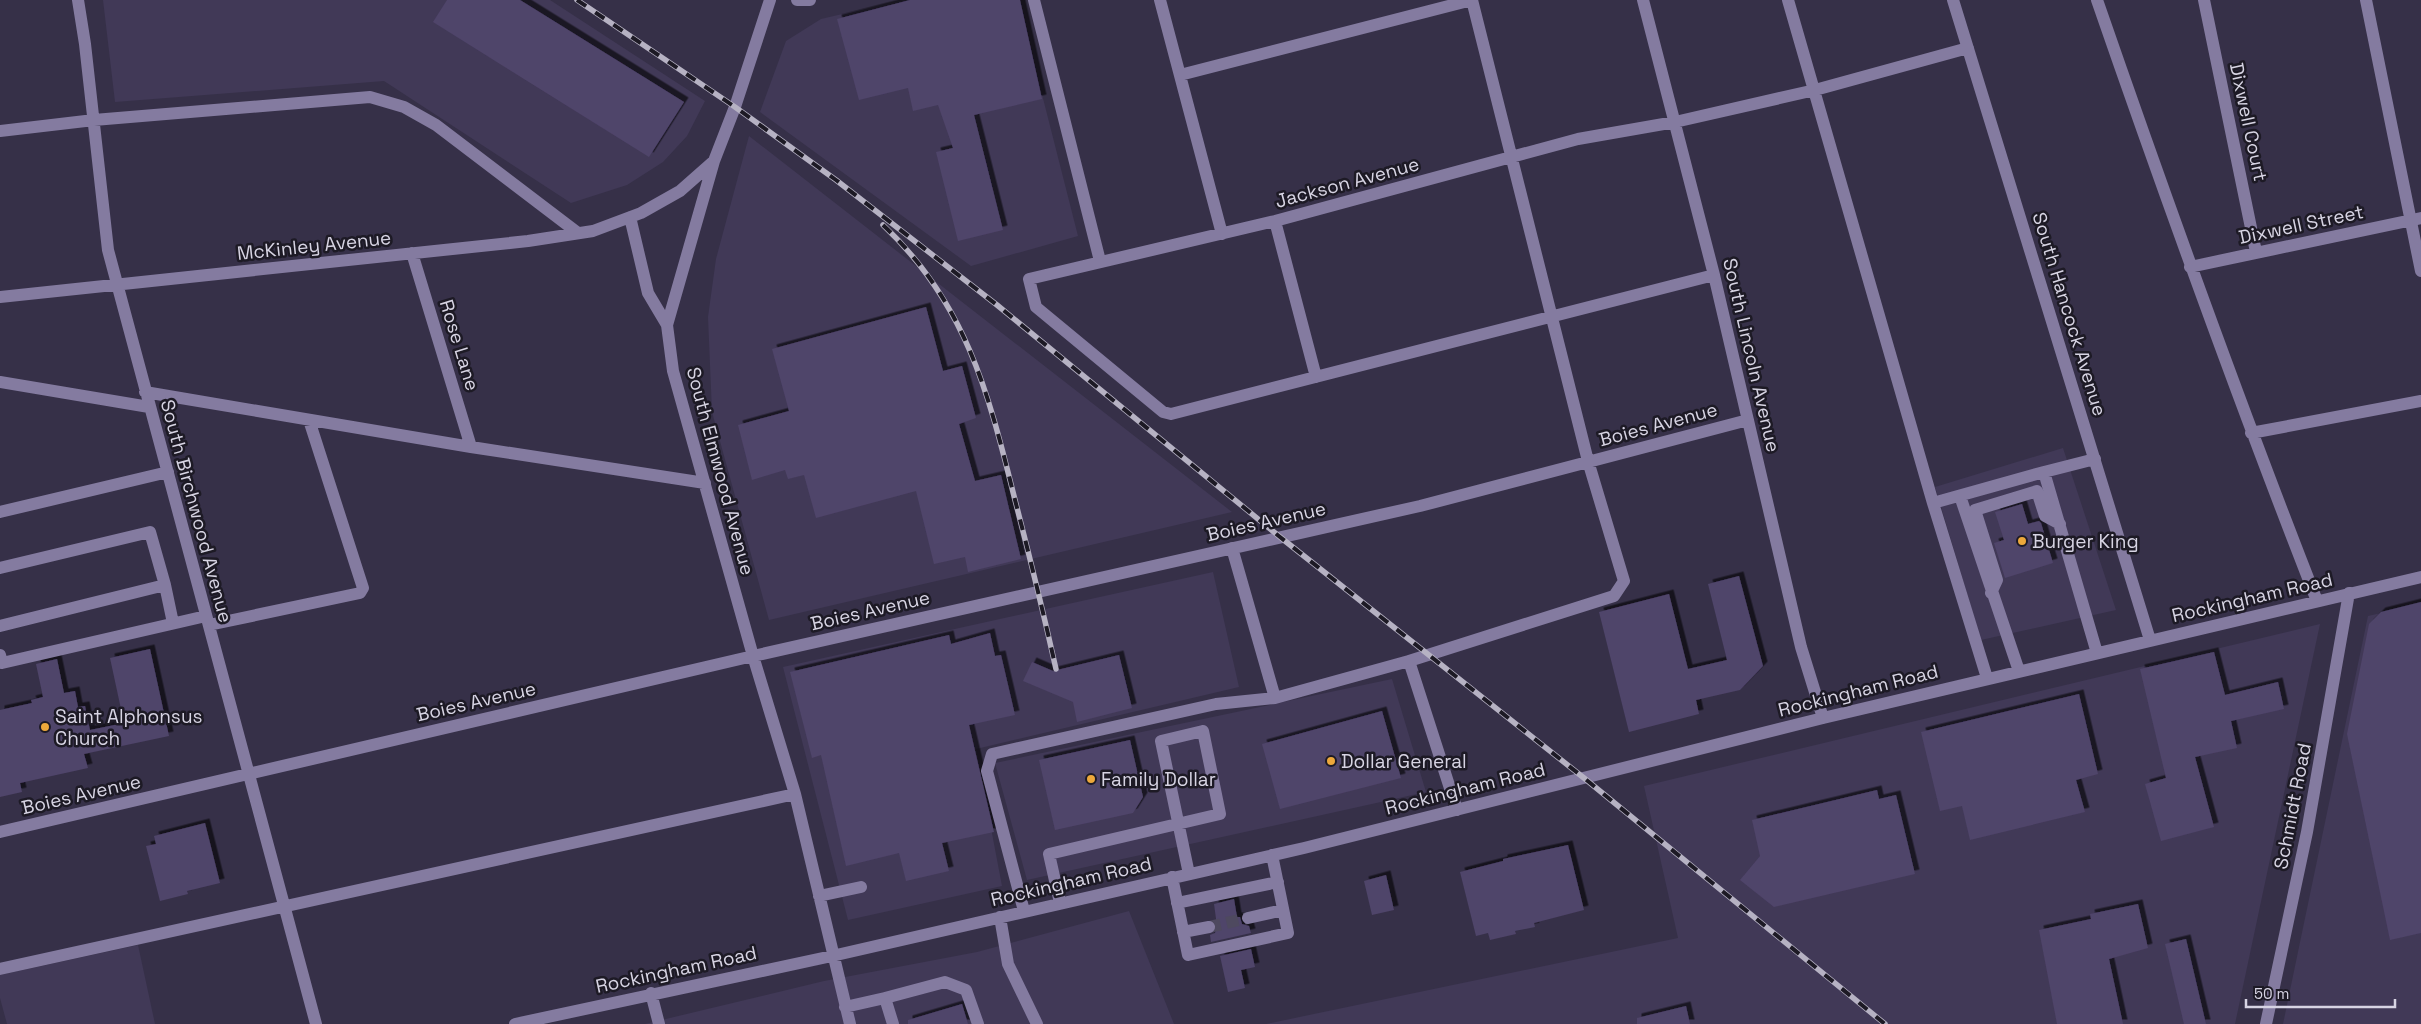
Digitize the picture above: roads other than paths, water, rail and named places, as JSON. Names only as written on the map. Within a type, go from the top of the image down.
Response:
[{"type":"street","name":"South Birchwood Avenue","points":[[78,0],[94,120],[108,250],[316,1024]]},
{"type":"street","name":"South Elmwood Avenue","points":[[770,0],[735,107],[714,161],[667,325],[673,371],[752,656],[795,794],[820,896],[832,956],[850,1024]]},
{"type":"street","points":[[797,0],[810,0]]},
{"type":"street","points":[[1034,0],[1100,261]]},
{"type":"street","points":[[1160,0],[1222,234]]},
{"type":"street","points":[[1024,911],[987,771],[992,754],[1216,704],[1275,698],[1409,661],[1614,596],[1624,581],[1588,461],[1472,0],[1180,75]]},
{"type":"street","name":"South Lincoln Avenue","points":[[1643,0],[1714,275],[1801,647],[1823,718]]},
{"type":"street","points":[[1788,0],[1933,503],[1987,678]]},
{"type":"street","name":"South Hancock Avenue","points":[[1953,0],[2150,640]]},
{"type":"street","points":[[2097,0],[2190,267],[2251,433],[2317,601]]},
{"type":"street","name":"Dixwell Court","points":[[2204,0],[2256,252]]},
{"type":"street","points":[[2366,0],[2416,219],[2421,271]]},
{"type":"street","name":"Jackson Avenue","points":[[1316,377],[1171,414],[1163,412],[1036,307],[1029,279],[1275,221],[1578,139],[1675,122],[1815,90],[1968,48]]},
{"type":"street","points":[[0,131],[94,120],[370,97],[404,108],[436,126],[578,233]]},
{"type":"street","name":"McKinley Avenue","points":[[0,297],[412,253],[594,231],[630,217],[680,191],[714,161]]},
{"type":"street","points":[[630,217],[648,293],[667,325]]},
{"type":"street","name":"Dixwell Street","points":[[2190,267],[2416,219]]},
{"type":"street","points":[[1275,221],[1316,377],[1714,275]]},
{"type":"street","name":"Rose Lane","points":[[412,253],[472,447]]},
{"type":"street","points":[[0,382],[149,407]]},
{"type":"street","points":[[145,392],[472,447],[704,483]]},
{"type":"street","points":[[2251,433],[2421,400]]},
{"type":"street","points":[[0,655],[2,663],[174,623],[208,620],[360,593],[363,588],[309,420]]},
{"type":"street","name":"Boies Avenue","points":[[0,832],[752,656],[1420,506],[1748,420]]},
{"type":"street","points":[[1933,503],[2095,459]]},
{"type":"street","points":[[0,512],[168,472]]},
{"type":"street","points":[[2044,472],[2098,653]]},
{"type":"street","points":[[1991,593],[1997,580],[1975,510],[2037,491],[2045,516],[2060,524]]},
{"type":"street","points":[[1960,496],[1991,593],[2019,671]]},
{"type":"street","points":[[0,568],[150,532],[174,623]]},
{"type":"street","points":[[1232,548],[1275,698]]},
{"type":"street","name":"Rockingham Road","points":[[515,1024],[651,993],[832,956],[1272,855],[1987,678],[2421,577]]},
{"type":"street","points":[[0,626],[165,585]]},
{"type":"street","name":"Schmidt Road","points":[[2266,1024],[2307,832],[2349,594]]},
{"type":"street","points":[[1409,661],[1458,810]]},
{"type":"street","points":[[1060,903],[1050,854],[1180,823],[1220,814],[1202,731],[1161,741],[1180,823],[1189,874]]},
{"type":"street","points":[[0,969],[795,794]]},
{"type":"street","points":[[1172,878],[1188,955],[1288,933],[1272,855]]},
{"type":"street","points":[[1177,903],[1278,882]]},
{"type":"street","points":[[820,896],[860,887]]},
{"type":"street","points":[[1248,918],[1283,910]]},
{"type":"street","points":[[1000,916],[1008,964],[1036,1024]]},
{"type":"street","points":[[1183,932],[1208,927]]},
{"type":"street","points":[[846,1007],[945,982],[966,990],[978,1024]]},
{"type":"street","points":[[651,993],[659,1024]]},
{"type":"street","points":[[885,998],[893,1024]]},
{"type":"tunnel","points":[[1209,927],[1248,918]]},
{"type":"railway","points":[[577,0],[735,107],[836,180],[997,305],[1280,537],[1584,778],[1885,1024]]},
{"type":"railway","points":[[883,225],[911,254],[934,285],[954,317],[970,350],[983,384],[1004,457],[1056,669]]},
{"type":"place","name":"Burger King","points":[[2022,541]]},
{"type":"place","name":"Saint Alphonsus Church","points":[[45,727]]},
{"type":"place","name":"Dollar General","points":[[1331,761]]},
{"type":"place","name":"Family Dollar","points":[[1091,779]]}]
